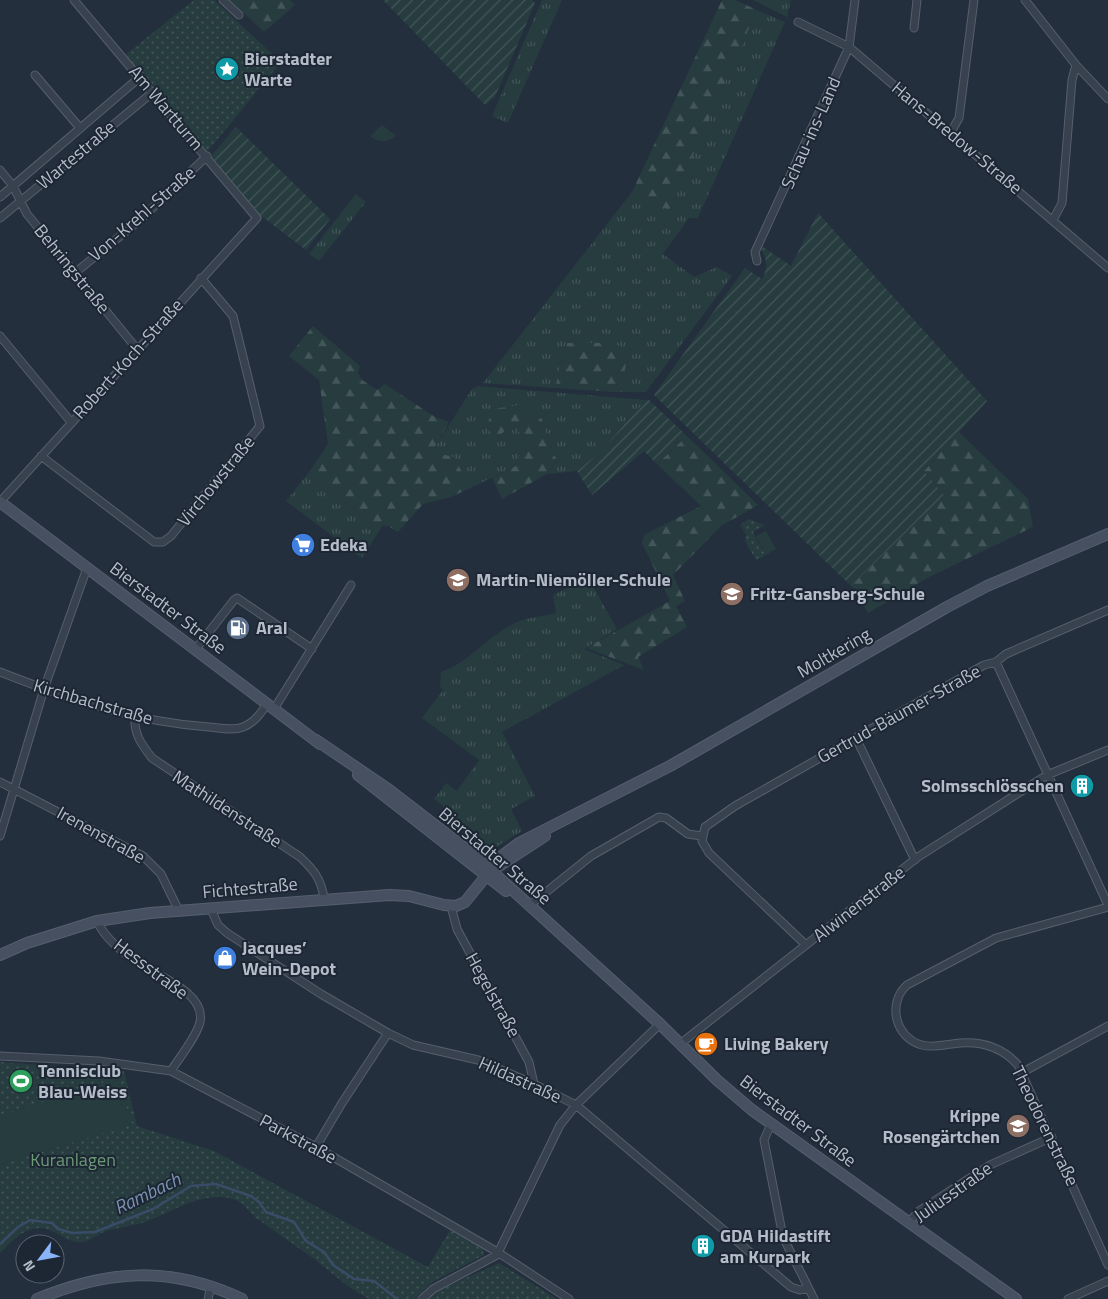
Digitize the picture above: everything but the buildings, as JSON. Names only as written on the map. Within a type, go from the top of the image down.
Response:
[{"type":"main road","name":"Bierstadter Straße","points":[[0,502],[530,904],[554,928]]},
{"type":"main road","name":"Moltkering","points":[[490,874],[503,855],[519,843],[582,813],[670,766],[947,607],[995,583],[1108,534]]},
{"type":"main road","name":"Bierstadter Straße","points":[[490,874],[554,928],[660,1024],[734,1095],[771,1124],[1016,1299]]},
{"type":"main road","points":[[451,906],[466,902],[490,874]]},
{"type":"main road","name":"Fichtestraße","points":[[0,955],[26,943],[97,921],[150,913],[389,894],[451,906]]},
{"type":"main road","points":[[36,1299],[80,1283],[128,1275],[176,1277],[211,1286],[242,1299]]},
{"type":"street","name":"Am Wartturm","points":[[74,0],[207,156],[257,218]]},
{"type":"street","points":[[223,0],[239,15]]},
{"type":"street","name":"Schau-ins-Land","points":[[757,261],[755,252],[849,47],[856,0]]},
{"type":"street","points":[[914,28],[917,0]]},
{"type":"street","points":[[951,132],[959,118],[974,0]]},
{"type":"street","points":[[1025,0],[1076,66],[1108,99]]},
{"type":"street","name":"Hans-Bredow-Straße","points":[[798,22],[849,47],[951,132],[1108,268]]},
{"type":"street","points":[[1053,220],[1062,203],[1072,80],[1076,66]]},
{"type":"street","name":"Wartestraße","points":[[35,76],[80,128]]},
{"type":"street","name":"Wartestraße","points":[[0,197],[140,78]]},
{"type":"street","name":"Wartestraße","points":[[0,218],[153,92]]},
{"type":"street","name":"Von-Krehl-Straße","points":[[76,272],[140,220],[207,156]]},
{"type":"street","name":"Behringstraße","points":[[0,170],[13,186],[20,202],[137,348]]},
{"type":"street","name":"Robert-Koch-Straße","points":[[0,502],[137,348],[257,218]]},
{"type":"street","name":"Virchowstraße","points":[[42,456],[154,542],[163,542],[171,536],[260,426],[233,316],[201,278]]},
{"type":"street","points":[[0,336],[71,422]]},
{"type":"street","points":[[0,836],[16,789],[44,689],[87,568]]},
{"type":"street","name":"Kirchbachstraße","points":[[0,672],[44,689],[135,718],[184,725],[236,729],[252,722],[270,706],[312,649],[351,585]]},
{"type":"street","points":[[195,650],[234,600],[238,598],[312,649]]},
{"type":"street","name":"Gertrud-Bäumer-Straße","points":[[702,836],[705,827],[712,820],[984,665],[996,662],[1006,654],[1108,610]]},
{"type":"street","points":[[996,662],[1108,906]]},
{"type":"street","name":"Mathildenstraße","points":[[135,718],[135,728],[141,745],[152,758],[300,857],[320,879],[324,898]]},
{"type":"street","points":[[856,738],[914,860]]},
{"type":"street","name":"Alwinenstraße","points":[[680,1044],[914,860],[1047,775],[1108,750]]},
{"type":"street","name":"Irenenstraße","points":[[0,782],[143,856],[161,874],[179,911]]},
{"type":"street","points":[[530,904],[591,856],[659,817],[666,818],[688,834],[702,836],[703,846],[708,853],[806,946]]},
{"type":"street","name":"Hegelstraße","points":[[451,906],[455,923],[486,986],[521,1044],[531,1068],[534,1084]]},
{"type":"street","name":"Theodorenstraße","points":[[1108,906],[996,938],[913,981],[899,994],[896,1006],[900,1029],[910,1040],[933,1047],[969,1042],[995,1047],[1013,1059],[1022,1072],[1052,1137],[1108,1265]]},
{"type":"street","name":"Hildastraße","points":[[211,908],[218,925],[226,933],[321,994],[388,1033],[412,1045],[478,1060],[534,1084],[576,1105],[791,1287],[800,1290],[808,1288]]},
{"type":"street","name":"Hessstraße","points":[[97,921],[104,933],[141,965],[175,982],[184,990],[198,1009],[201,1020],[171,1071]]},
{"type":"street","points":[[422,1299],[433,1289],[495,1258],[560,1125],[576,1105],[660,1024]]},
{"type":"street","points":[[1022,1072],[1108,1026]]},
{"type":"street","points":[[316,1148],[342,1103],[388,1033]]},
{"type":"street","name":"Parkstraße","points":[[0,1056],[98,1061],[171,1071],[316,1148],[499,1253],[569,1299]]},
{"type":"street","points":[[771,1124],[764,1140],[782,1237],[814,1299]]},
{"type":"street","name":"Juliusstraße","points":[[909,1222],[919,1211],[990,1165],[1052,1137]]},
{"type":"street","points":[[1068,1299],[1108,1281]]},
{"type":"street","points":[[208,1299],[211,1286]]},
{"type":"green space","points":[[194,0],[214,0],[281,62],[207,152],[125,55]]},
{"type":"green space","points":[[230,0],[290,0],[295,5],[264,32]]},
{"type":"green space","points":[[383,0],[532,0],[535,3],[495,97],[485,105]]},
{"type":"green space","points":[[542,0],[562,0],[508,123],[492,116]]},
{"type":"green space","points":[[722,0],[735,0],[757,10],[669,210],[632,192]]},
{"type":"green space","points":[[753,0],[791,0],[787,17]]},
{"type":"green space","points":[[757,10],[785,22],[698,218],[689,218],[663,254],[694,277],[717,267],[732,276],[646,392],[614,392],[633,350],[567,343],[555,388],[483,383],[632,192],[669,209]]},
{"type":"green space","points":[[382,125],[396,136],[383,141],[370,136]]},
{"type":"green space","points":[[236,127],[330,219],[306,250],[260,215],[210,157]]},
{"type":"green space","points":[[356,194],[366,202],[319,261],[309,254]]},
{"type":"green space","points":[[818,213],[987,401],[924,471],[944,495],[851,586],[654,395],[745,268],[762,279],[766,262],[760,245],[791,266]]},
{"type":"green space","points":[[313,326],[360,366],[358,373],[362,380],[377,390],[385,384],[435,417],[449,422],[432,452],[454,457],[464,476],[464,491],[451,497],[423,504],[398,532],[388,526],[372,525],[309,472],[328,444],[319,380],[289,356]]},
{"type":"green space","points":[[567,343],[611,343],[633,350],[614,392],[555,388]]},
{"type":"green space","points":[[478,386],[646,400],[601,451],[577,471],[547,474],[557,459],[552,453],[542,419],[517,423],[524,444],[516,466],[464,491],[464,476],[431,453],[472,389]]},
{"type":"green space","points":[[646,400],[649,400],[687,436],[657,464],[644,451],[592,495],[577,471],[601,451]]},
{"type":"green space","points":[[519,405],[542,419],[552,453],[557,459],[547,474],[502,499],[492,478],[516,466],[524,444],[516,424],[496,437],[486,428],[493,409]]},
{"type":"green space","points":[[959,432],[1028,499],[1033,527],[929,577],[868,613],[862,603],[865,597],[851,586],[944,495],[924,471]]},
{"type":"green space","points":[[687,436],[758,505],[721,526],[673,575],[685,601],[676,606],[687,627],[638,657],[644,670],[586,648],[670,601],[642,543],[644,535],[701,506],[657,464]]},
{"type":"green space","points":[[309,472],[372,525],[383,525],[362,558],[286,501]]},
{"type":"green space","points":[[749,519],[765,525],[753,532],[766,555],[756,560],[745,541],[746,535],[740,525]]},
{"type":"green space","points":[[766,531],[776,549],[766,555],[756,536]]},
{"type":"green space","points":[[585,580],[591,583],[617,629],[584,649],[624,665],[502,732],[535,796],[511,809],[522,831],[493,849],[486,849],[441,817],[447,809],[434,799],[446,783],[457,791],[479,760],[422,718],[443,690],[440,687],[441,672],[470,656],[505,628],[524,619],[556,613],[553,595]]},
{"type":"green space","name":"Kuranlagen","points":[[0,1062],[124,1071],[137,1126],[214,1151],[428,1267],[450,1230],[483,1249],[484,1255],[432,1282],[415,1299],[369,1299],[348,1286],[259,1220],[240,1203],[233,1199],[222,1197],[200,1199],[145,1222],[106,1231],[81,1242],[65,1237],[65,1234],[58,1234],[40,1228],[33,1229],[22,1234],[15,1234],[15,1239],[0,1253]]},
{"type":"green space","points":[[117,1078],[132,1124],[0,1165],[0,1116]]},
{"type":"green space","points":[[499,1263],[557,1299],[426,1299],[433,1293]]},
{"type":"waterway","name":"Rambach","points":[[0,1244],[18,1227],[30,1220],[52,1223],[58,1229],[72,1233],[95,1232],[153,1209],[191,1186],[216,1184],[251,1196],[259,1202],[266,1212],[294,1222],[306,1241],[324,1252],[333,1265],[354,1279],[374,1281],[397,1299]]},
{"type":"place","name":"Bierstadter Warte","points":[[227,69]]},
{"type":"place","name":"Edeka","points":[[303,545]]},
{"type":"place","name":"Martin-Niemöller-Schule","points":[[458,580]]},
{"type":"place","name":"Fritz-Gansberg-Schule","points":[[732,594]]},
{"type":"place","name":"Aral","points":[[238,628]]},
{"type":"place","name":"Solmsschlösschen","points":[[1082,786]]},
{"type":"place","name":"Jacques’ Wein-Depot","points":[[225,958]]},
{"type":"place","name":"Living Bakery","points":[[706,1044]]},
{"type":"place","name":"Tennisclub Blau-Weiss","points":[[21,1081]]},
{"type":"place","name":"Krippe Rosengärtchen","points":[[1018,1126]]},
{"type":"place","name":"GDA Hildastift am Kurpark","points":[[703,1246]]}]
